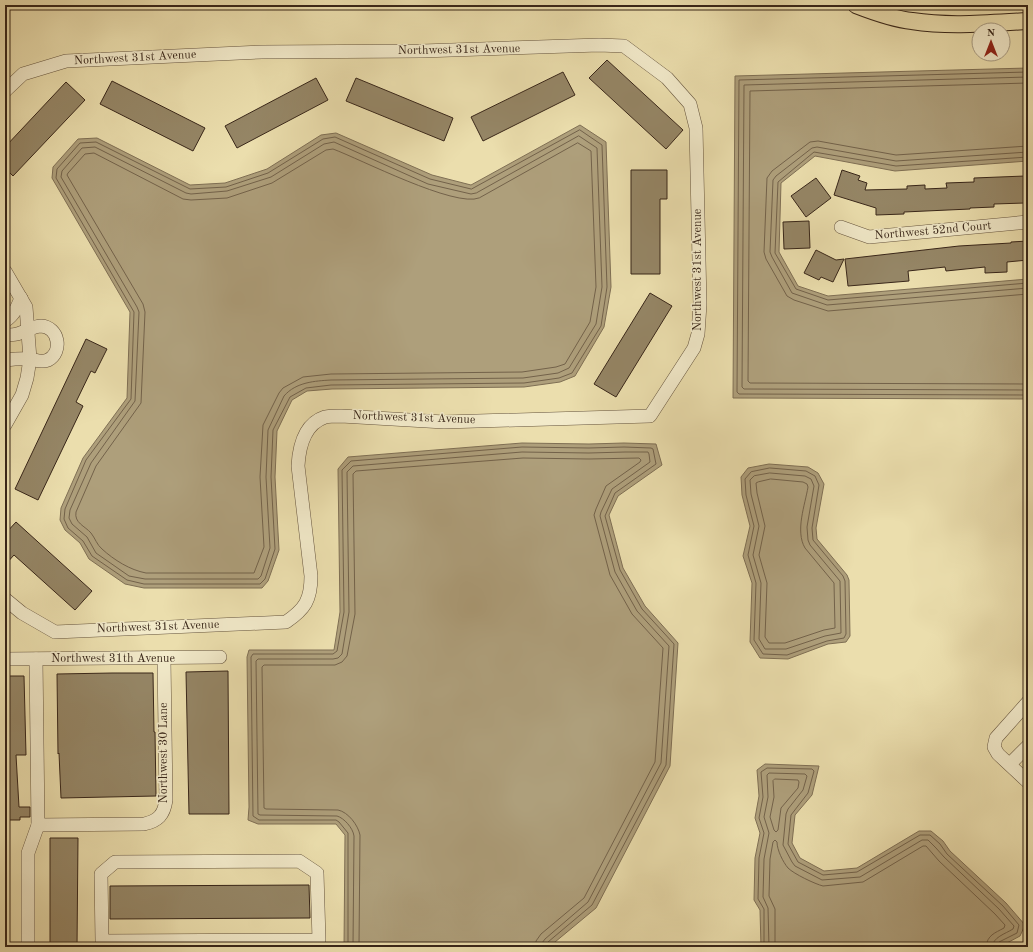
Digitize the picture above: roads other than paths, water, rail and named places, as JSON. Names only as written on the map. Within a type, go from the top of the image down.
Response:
[{"type":"main road","points":[[856,5],[898,19],[923,22],[971,23],[1028,21]]},
{"type":"street","name":"Northwest 31st Avenue","points":[[5,91],[24,74],[66,61],[262,52],[422,51],[600,45],[624,46],[667,78],[690,104],[696,128],[700,318],[694,348],[650,416],[444,422],[340,416],[325,417],[315,423],[305,434],[299,449],[298,466],[311,576],[311,592],[303,608],[286,622],[55,632],[22,613],[5,599]]},
{"type":"street","name":"Northwest 52nd Court","points":[[840,227],[869,237],[1028,222]]},
{"type":"street","points":[[5,271],[26,307],[30,359],[22,395],[5,424]]},
{"type":"street","points":[[5,321],[15,311],[21,298]]},
{"type":"street","points":[[5,335],[18,334],[40,326],[51,330],[57,339],[58,345],[56,351],[48,359],[43,361],[30,359],[5,360]]},
{"type":"street","name":"Northwest 31th Avenue","points":[[5,659],[220,658]]},
{"type":"street","points":[[28,947],[28,853],[38,825],[36,659]]},
{"type":"street","name":"Northwest 30 Lane","points":[[38,825],[144,824],[152,822],[163,813],[166,800],[164,659]]},
{"type":"street","points":[[1028,702],[996,738],[994,747],[998,754],[1028,782]]},
{"type":"street","points":[[1010,764],[1028,746]]},
{"type":"street","points":[[283,861],[299,861],[317,873],[319,940],[235,941],[210,944],[102,941],[101,874],[115,862],[283,861]]},
{"type":"water","points":[[1028,68],[1028,161],[895,171],[815,156],[781,183],[779,252],[798,286],[828,296],[1028,279],[1028,399],[733,398],[735,76]]},
{"type":"water","points":[[580,125],[606,142],[611,287],[604,327],[575,376],[560,382],[524,387],[332,389],[307,391],[292,400],[277,431],[275,477],[279,550],[268,581],[262,588],[144,588],[125,584],[89,559],[80,543],[65,530],[60,520],[61,508],[83,458],[127,398],[130,312],[52,178],[53,167],[78,139],[97,138],[190,185],[225,183],[267,169],[321,135],[336,133],[432,175],[471,185]]},
{"type":"water","points":[[522,443],[656,444],[662,465],[618,496],[609,515],[623,568],[645,606],[678,643],[670,766],[596,908],[549,947],[344,947],[345,835],[336,824],[258,824],[248,820],[247,657],[249,650],[334,650],[340,612],[338,469],[348,457]]},
{"type":"water","points":[[769,464],[808,467],[818,473],[824,484],[816,528],[817,539],[847,575],[849,580],[850,636],[846,642],[828,644],[788,659],[760,658],[750,642],[752,583],[743,556],[750,526],[742,495],[741,477],[748,468]]},
{"type":"water","points":[[765,764],[819,766],[812,795],[795,815],[792,843],[800,858],[824,871],[857,868],[919,831],[931,831],[943,841],[950,851],[1006,903],[1025,925],[1020,936],[996,947],[761,947],[760,910],[754,900],[755,858],[760,833],[755,818],[759,796],[757,770]]}]
